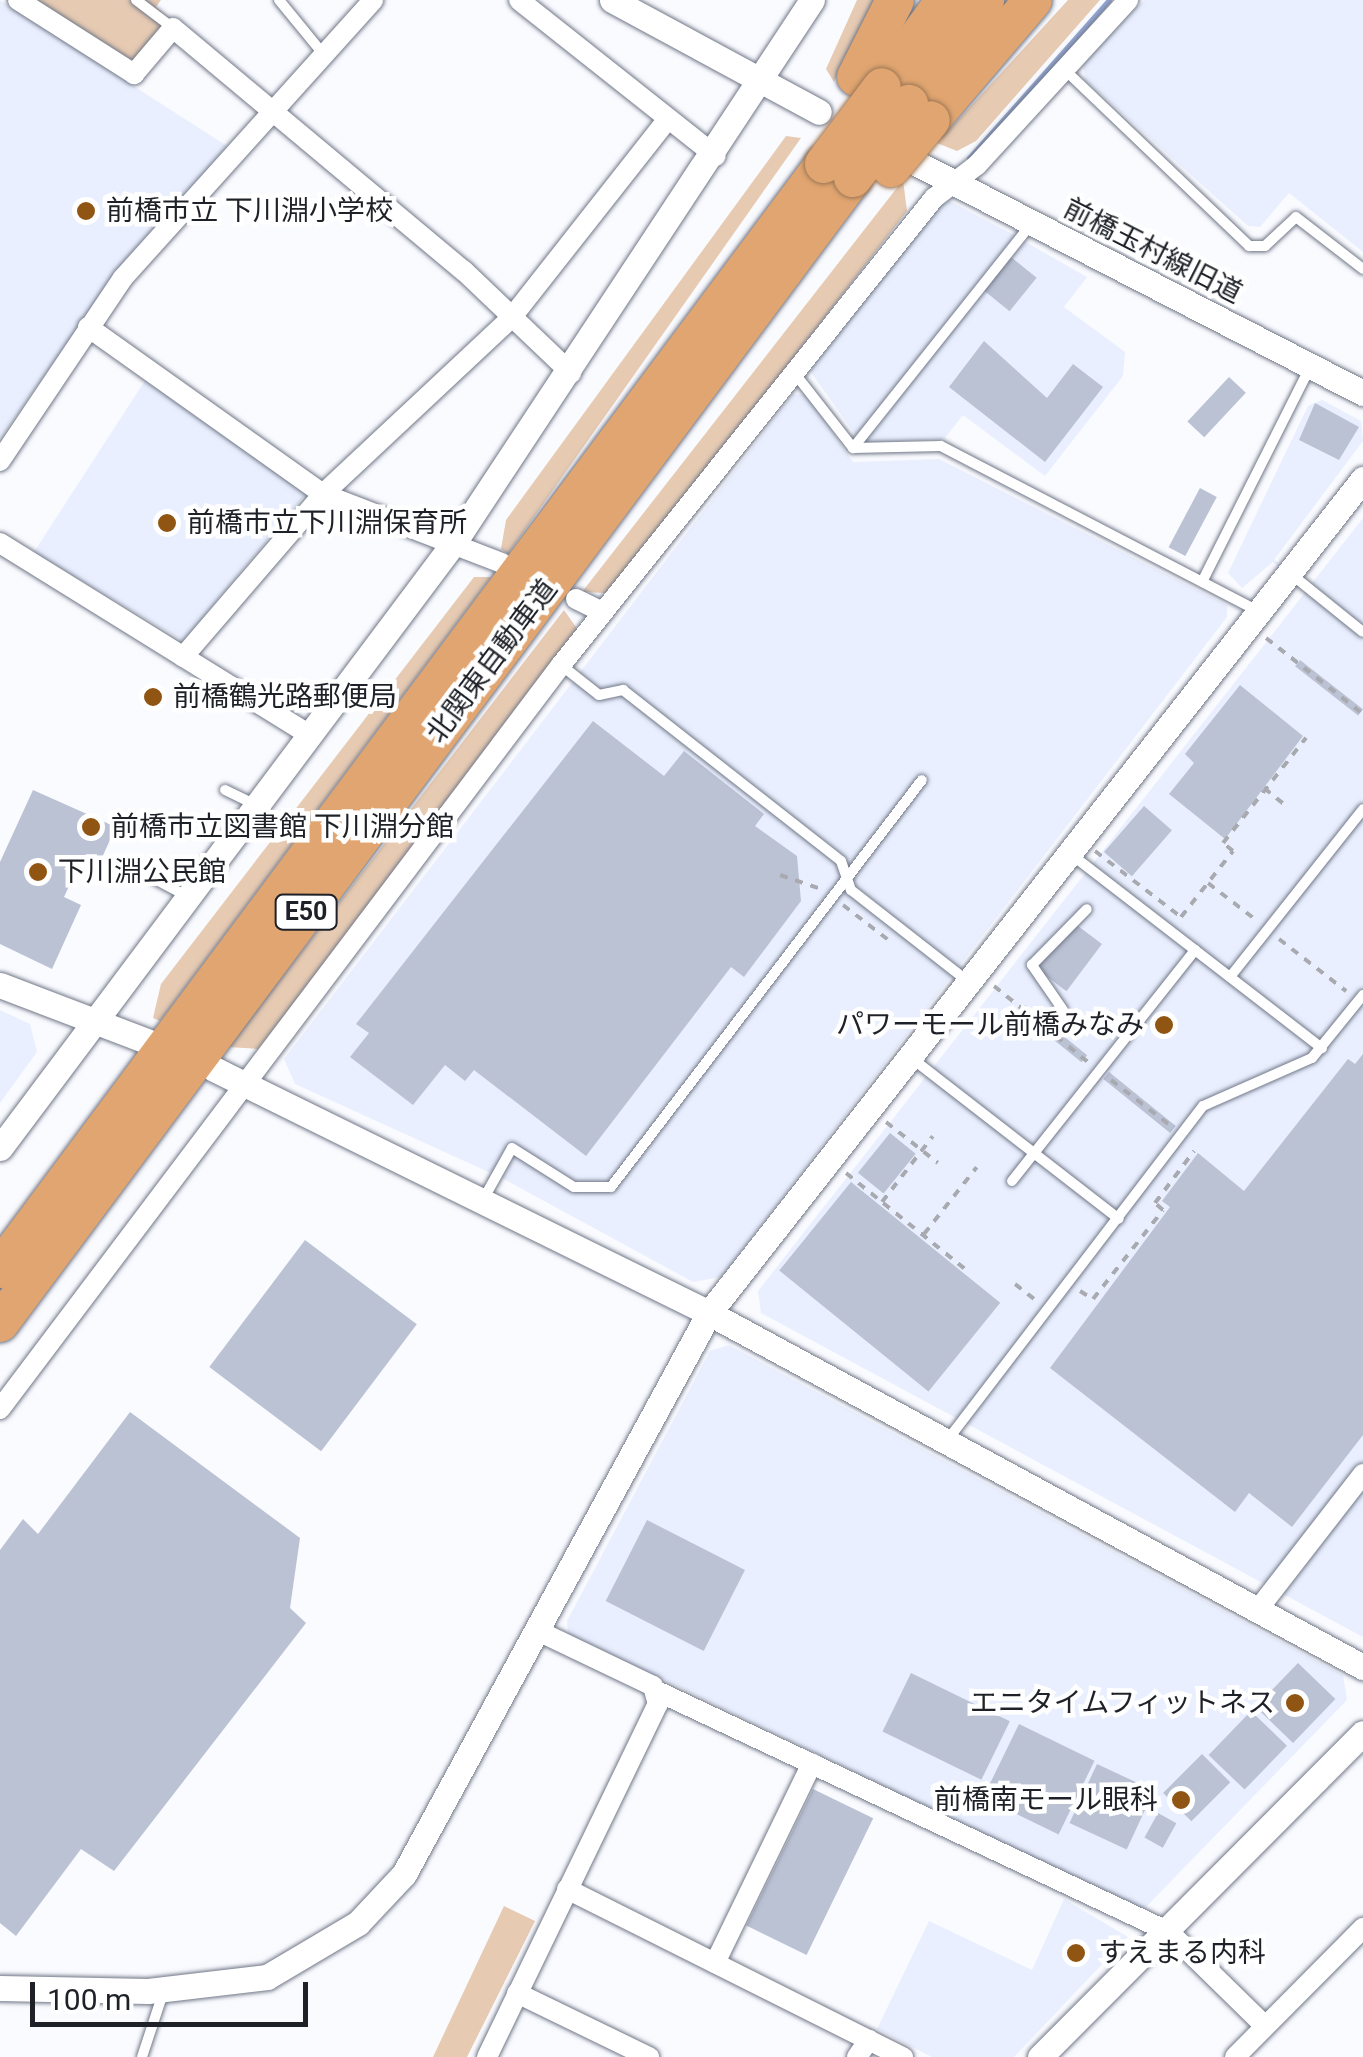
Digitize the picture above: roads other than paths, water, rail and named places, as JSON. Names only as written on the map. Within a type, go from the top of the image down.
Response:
[{"type":"highway","points":[[894,0],[895,97]]},
{"type":"highway","points":[[839,171],[895,97],[945,0]]},
{"type":"highway","points":[[839,171],[895,97],[984,0]]},
{"type":"highway","points":[[895,97],[1033,0]]},
{"type":"highway","name":"北関東自動車道","points":[[0,1323],[612,502],[839,171]]},
{"type":"highway","name":"北関東自動車道","points":[[0,1269],[566,511],[839,171]]},
{"type":"street","points":[[18,0],[134,74],[173,28],[512,317],[571,373]]},
{"type":"street","points":[[0,461],[88,327],[373,0]]},
{"type":"street","points":[[519,0],[666,121],[716,156]]},
{"type":"street","points":[[612,0],[819,112]]},
{"type":"street","points":[[0,1148],[455,541],[766,81],[812,0]]},
{"type":"street","points":[[0,1409],[243,1081],[561,665],[954,178],[1064,70],[1128,0]]},
{"type":"street","points":[[183,656],[324,494],[512,317],[666,121]]},
{"type":"street","name":"前橋玉村線旧道","points":[[916,163],[954,178],[1032,224],[1363,393]]},
{"type":"street","points":[[88,327],[324,494],[455,541],[502,564]]},
{"type":"street","points":[[0,1988],[163,1990],[267,1977],[358,1923],[404,1874],[709,1313],[972,985],[1084,853],[1261,624],[1290,574],[1363,479]]},
{"type":"street","points":[[0,543],[310,734]]},
{"type":"street","points":[[576,599],[604,612]]},
{"type":"street","points":[[0,985],[147,1041]]},
{"type":"street","points":[[214,1070],[484,1198],[709,1313],[942,1445],[1363,1668]]},
{"type":"street","points":[[1256,1612],[1363,1474]]},
{"type":"street","points":[[538,1631],[1169,1932],[1265,2026]]},
{"type":"street","points":[[486,2057],[659,1692]]},
{"type":"street","points":[[1040,2057],[1169,1932],[1363,1733]]},
{"type":"street","points":[[715,1963],[812,1762]]},
{"type":"street","points":[[567,1889],[715,1963],[863,2048],[903,2057]]},
{"type":"street","points":[[1235,2057],[1363,1928]]},
{"type":"street","points":[[517,1992],[649,2057]]},
{"type":"lane","points":[[136,0],[173,28]]},
{"type":"lane","points":[[279,0],[324,54]]},
{"type":"lane","points":[[1064,70],[1249,246],[1265,246],[1296,217],[1363,269]]},
{"type":"lane","points":[[853,448],[1032,224]]},
{"type":"lane","points":[[1204,578],[1312,364]]},
{"type":"lane","points":[[796,375],[853,448]]},
{"type":"lane","points":[[853,448],[941,446],[1204,578],[1261,624]]},
{"type":"lane","points":[[1290,574],[1363,632]]},
{"type":"lane","points":[[561,665],[598,695],[622,690],[840,861],[846,882],[972,985]]},
{"type":"lane","points":[[484,1198],[512,1148],[574,1187],[611,1186],[922,780]]},
{"type":"lane","points":[[225,790],[258,806]]},
{"type":"lane","points":[[1230,977],[1363,809]]},
{"type":"lane","points":[[1084,853],[1195,950],[1322,1048]]},
{"type":"lane","points":[[151,877],[188,897]]},
{"type":"lane","points":[[1063,1010],[1032,965],[1087,909]]},
{"type":"lane","points":[[1012,1181],[1195,950]]},
{"type":"lane","points":[[942,1445],[1211,1098],[1322,1048],[1361,998]]},
{"type":"lane","points":[[914,1060],[1120,1218]]},
{"type":"lane","points":[[142,2057],[163,1990]]},
{"type":"waterway","points":[[969,158],[1109,0]]},
{"type":"place","name":"前橋市立 下川淵小学校","points":[[86,211]]},
{"type":"place","name":"前橋市立下川淵保育所","points":[[167,523]]},
{"type":"place","name":"前橋鶴光路郵便局","points":[[153,697]]},
{"type":"place","name":"前橋市立図書館 下川淵分館","points":[[91,827]]},
{"type":"place","name":"下川淵公民館","points":[[38,872]]},
{"type":"place","name":"パワーモール前橋みなみ","points":[[1164,1025]]},
{"type":"place","name":"エニタイムフィットネス","points":[[1295,1703]]},
{"type":"place","name":"前橋南モール眼科","points":[[1181,1800]]},
{"type":"place","name":"すえまる内科","points":[[1076,1953]]}]
